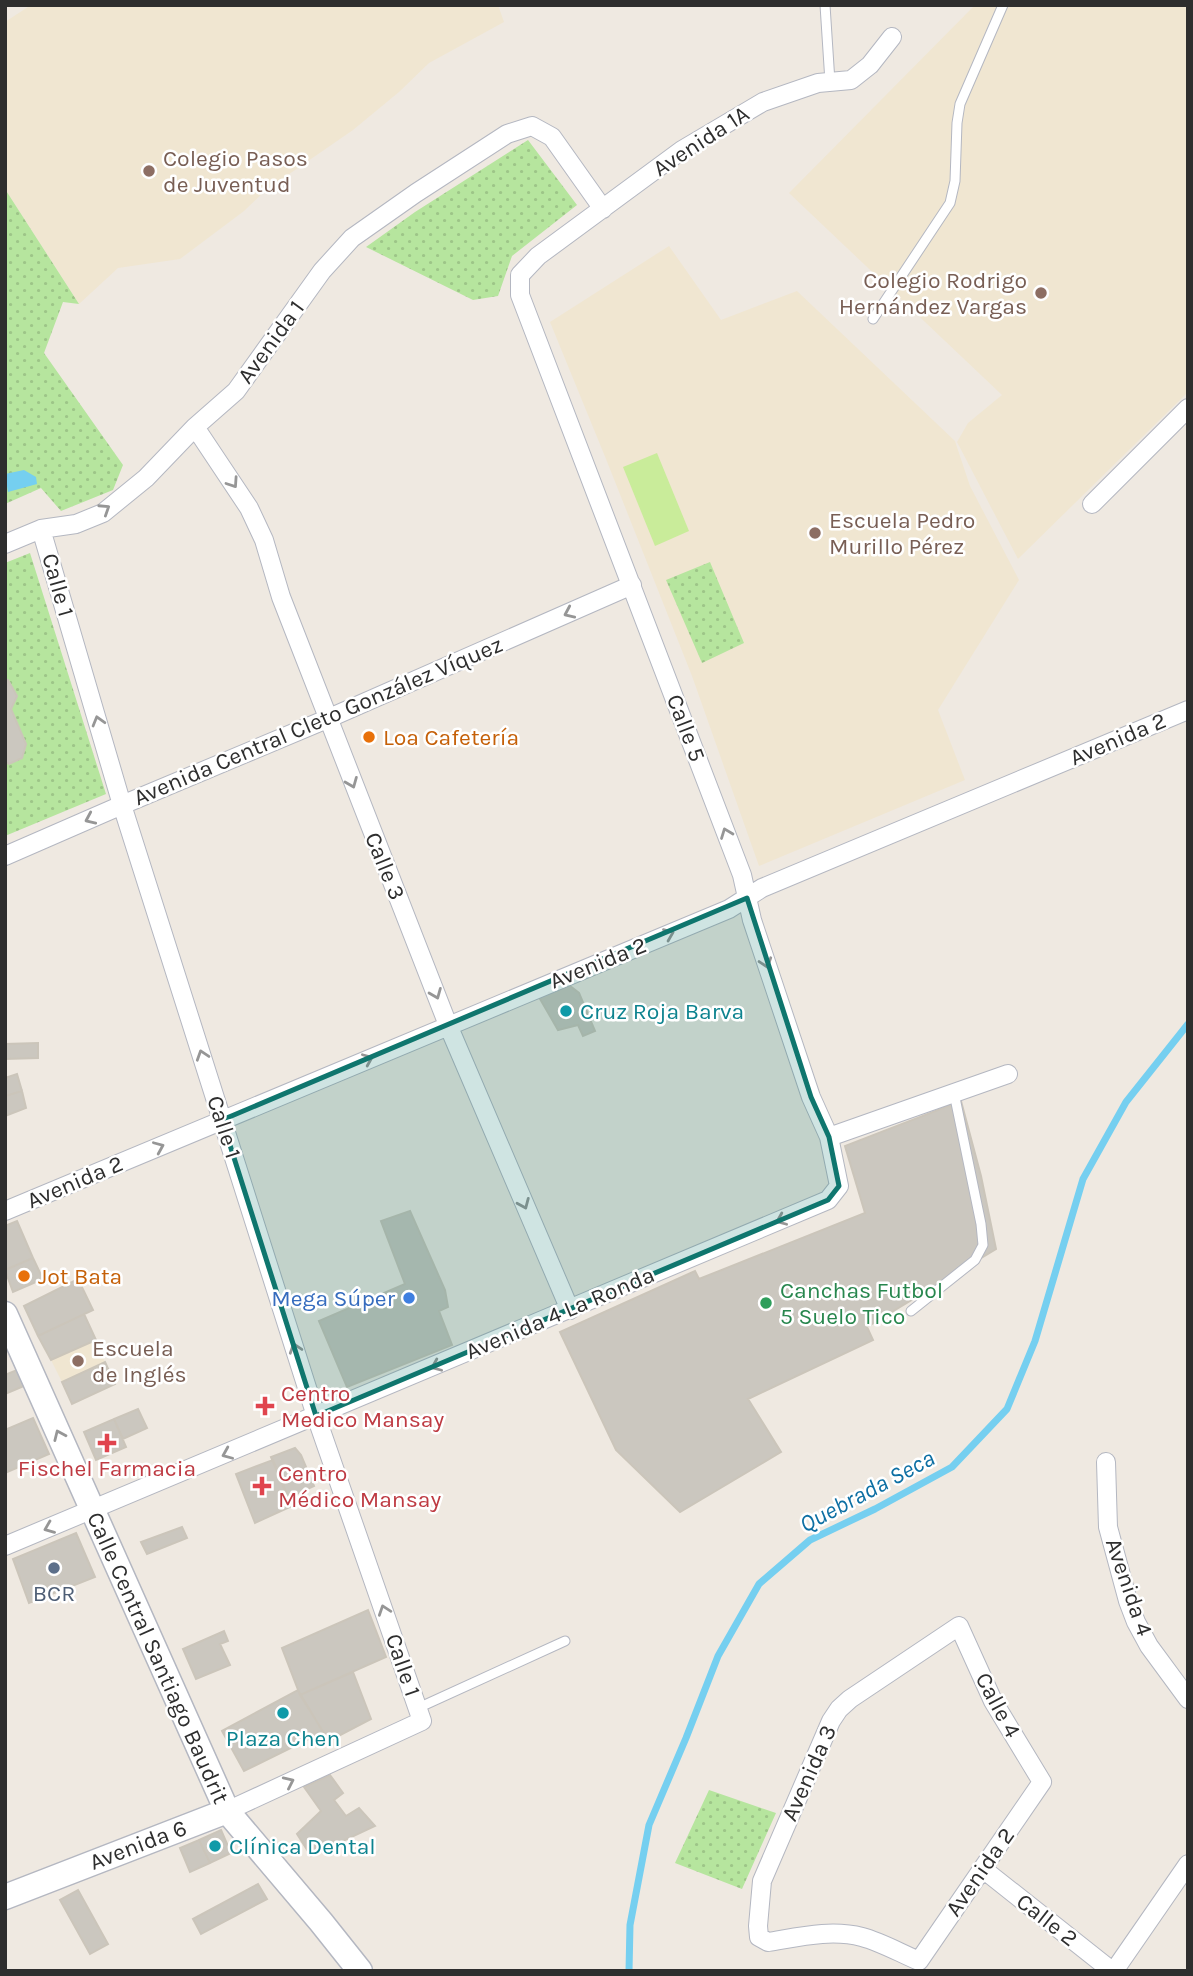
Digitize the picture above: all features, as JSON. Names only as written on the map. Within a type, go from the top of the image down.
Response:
[{"type":"main road","name":"Calle Central Santiago Baudrit","points":[[5,1314],[227,1811],[360,1971]]},
{"type":"main road","name":"Avenida 6","points":[[5,1897],[227,1811]]},
{"type":"street","name":"Avenida 1A","points":[[520,275],[538,256],[682,150],[763,102],[818,83],[851,80],[870,65],[892,37]]},
{"type":"street","name":"Avenida 1","points":[[5,544],[41,529],[76,524],[103,513],[146,478],[195,427],[236,391],[322,271],[352,238],[416,192],[507,134],[532,126],[552,137],[603,209]]},
{"type":"street","name":"Calle 5","points":[[520,275],[520,295],[742,876],[752,920],[811,1097],[829,1137],[839,1186]]},
{"type":"street","points":[[1092,504],[1188,408]]},
{"type":"street","name":"Calle 3","points":[[195,427],[249,508],[264,540],[281,597],[327,719],[448,1025],[569,1310]]},
{"type":"street","name":"Calle 1","points":[[41,529],[122,805],[316,1416],[420,1715]]},
{"type":"street","name":"Avenida Central Cleto González Víquez","points":[[5,856],[632,585]]},
{"type":"street","name":"Avenida 2","points":[[5,1211],[729,909],[762,888],[1188,710]]},
{"type":"street","points":[[829,1137],[1008,1074]]},
{"type":"street","name":"Avenida 4 La Ronda","points":[[5,1546],[828,1200],[839,1186]]},
{"type":"street","name":"Avenida 4","points":[[1106,1462],[1108,1527],[1128,1601],[1149,1646],[1188,1699]]},
{"type":"street","name":"Calle 4","points":[[959,1626],[993,1701],[1042,1782]]},
{"type":"street","name":"Avenida 3","points":[[919,1961],[863,1937],[843,1934],[823,1933],[768,1942],[759,1937],[762,1881],[831,1721],[839,1709],[959,1626]]},
{"type":"street","name":"Avenida 6","points":[[227,1811],[420,1715]]},
{"type":"street","name":"Avenida 2","points":[[919,1961],[1042,1782]]},
{"type":"street","points":[[1113,1971],[1188,1864]]},
{"type":"street","name":"Calle 2","points":[[983,1869],[1113,1971]]},
{"type":"lane","points":[[825,5],[830,82]]},
{"type":"lane","points":[[873,319],[950,203],[956,181],[960,104],[1003,5]]},
{"type":"lane","points":[[911,1311],[975,1261],[983,1245],[954,1093]]},
{"type":"lane","name":"Avenida 6","points":[[420,1715],[565,1641]]},
{"type":"highlighted area","points":[[747,898],[811,1097],[829,1137],[839,1186],[828,1200],[316,1416],[222,1120]]},
{"type":"shaded area","name":"Colegio Pasos de Juventud","points":[[31,5],[498,5],[504,22],[429,63],[353,130],[266,190],[244,211],[180,259],[118,268],[79,304],[5,189],[5,22]]},
{"type":"shaded area","name":"Colegio Rodrigo Hernández Vargas","points":[[975,5],[1188,5],[1188,392],[1018,559],[957,442],[968,423],[1002,395],[789,193]]},
{"type":"shaded area","name":"Escuela Pedro Murillo Pérez","points":[[669,246],[721,320],[797,291],[955,441],[970,486],[1019,580],[938,710],[965,780],[759,866],[692,676],[550,322]]},
{"type":"shaded area","name":"Escuela de Inglés","points":[[96,1340],[105,1362],[62,1382],[51,1360]]},
{"type":"green space","points":[[528,140],[577,205],[512,256],[498,296],[473,300],[366,247],[415,212]]},
{"type":"green space","points":[[5,189],[79,304],[63,302],[44,353],[123,465],[113,490],[61,511],[41,488],[5,504]]},
{"type":"green space","points":[[657,453],[689,531],[655,546],[623,467]]},
{"type":"green space","points":[[30,553],[106,794],[5,836],[5,762],[9,764],[22,758],[26,744],[11,709],[16,696],[9,680],[5,679],[5,563]]},
{"type":"green space","points":[[710,562],[744,643],[702,663],[666,580]]},
{"type":"green space","points":[[709,1790],[776,1813],[742,1889],[675,1863]]},
{"type":"water","points":[[24,470],[36,477],[37,484],[8,492],[5,474]]},
{"type":"building","points":[[5,679],[17,696],[11,709],[26,744],[22,758],[9,764],[5,762]]},
{"type":"building","name":"Cruz Roja Barva","points":[[565,982],[579,993],[595,1031],[583,1036],[578,1025],[558,1030],[539,997]]},
{"type":"building","points":[[38,1043],[38,1058],[5,1059],[5,1044]]},
{"type":"building","points":[[17,1074],[22,1091],[5,1096],[5,1078]]},
{"type":"building","points":[[22,1091],[26,1108],[5,1116],[5,1096]]},
{"type":"building","name":"Canchas Futbol 5 Suelo Tico","points":[[961,1101],[981,1176],[996,1249],[867,1327],[873,1340],[748,1399],[781,1452],[680,1512],[616,1450],[560,1332],[695,1271],[699,1279],[865,1213],[845,1146]]},
{"type":"building","name":"Mega Súper","points":[[410,1211],[445,1290],[448,1307],[439,1311],[452,1345],[347,1387],[319,1321],[405,1284],[381,1221]]},
{"type":"building","points":[[17,1221],[33,1258],[5,1270],[5,1226]]},
{"type":"building","name":"Jot Bata","points":[[33,1258],[43,1279],[13,1292],[5,1270]]},
{"type":"building","points":[[78,1279],[93,1310],[38,1336],[24,1306]]},
{"type":"building","points":[[84,1314],[96,1340],[51,1360],[38,1336]]},
{"type":"building","points":[[105,1362],[115,1384],[72,1404],[62,1382]]},
{"type":"building","points":[[17,1370],[24,1386],[5,1394],[5,1375]]},
{"type":"building","points":[[138,1409],[147,1428],[123,1439],[114,1419]]},
{"type":"building","points":[[33,1418],[49,1454],[5,1473],[5,1430]]},
{"type":"building","name":"Fischel Farmacia","points":[[114,1419],[126,1447],[96,1460],[84,1432]]},
{"type":"building","points":[[295,1448],[301,1455],[314,1486],[288,1498],[271,1457]]},
{"type":"building","name":"Centro Médico Mansay","points":[[273,1460],[292,1506],[255,1523],[236,1474]]},
{"type":"building","points":[[182,1527],[187,1538],[147,1554],[141,1542]]},
{"type":"building","name":"BCR","points":[[76,1533],[95,1577],[29,1603],[13,1559]]},
{"type":"building","points":[[368,1610],[386,1657],[300,1695],[282,1648]]},
{"type":"building","points":[[224,1631],[228,1641],[220,1644],[230,1665],[196,1679],[183,1649]]},
{"type":"building","points":[[353,1672],[371,1719],[329,1741],[300,1695]]},
{"type":"building","name":"Plaza Chen","points":[[298,1690],[323,1732],[244,1771],[222,1731]]},
{"type":"building","points":[[330,1775],[343,1793],[334,1800],[346,1816],[359,1808],[375,1826],[311,1856],[297,1834],[321,1811],[304,1787]]},
{"type":"building","name":"Clínica Dental","points":[[221,1830],[231,1853],[210,1863],[199,1840]]},
{"type":"building","points":[[199,1840],[210,1863],[190,1872],[180,1848]]},
{"type":"building","points":[[258,1884],[267,1899],[201,1934],[193,1919]]},
{"type":"building","points":[[78,1890],[108,1944],[90,1954],[60,1900]]},
{"type":"waterway","name":"Quebrada Seca","points":[[629,1971],[630,1925],[649,1825],[718,1656],[759,1584],[810,1540],[875,1509],[952,1467],[1007,1409],[1035,1341],[1083,1179],[1126,1102],[1188,1024]]},
{"type":"place","name":"Colegio Pasos de Juventud","points":[[149,171]]},
{"type":"place","name":"Colegio Rodrigo Hernández Vargas","points":[[1041,293]]},
{"type":"place","name":"Escuela Pedro Murillo Pérez","points":[[815,533]]},
{"type":"place","name":"Loa Cafetería","points":[[369,737]]},
{"type":"place","name":"Cruz Roja Barva","points":[[566,1011]]},
{"type":"place","name":"Jot Bata","points":[[24,1276]]},
{"type":"place","name":"Mega Súper","points":[[409,1298]]},
{"type":"place","name":"Canchas Futbol 5 Suelo Tico","points":[[766,1303]]},
{"type":"place","name":"Escuela de Inglés","points":[[78,1361]]},
{"type":"place","name":"Centro Medico Mansay","points":[[265,1406]]},
{"type":"place","name":"Fischel Farmacia","points":[[107,1443]]},
{"type":"place","name":"Centro Médico Mansay","points":[[262,1486]]},
{"type":"place","name":"BCR","points":[[54,1568]]},
{"type":"place","name":"Plaza Chen","points":[[283,1713]]},
{"type":"place","name":"Clínica Dental","points":[[215,1846]]}]
